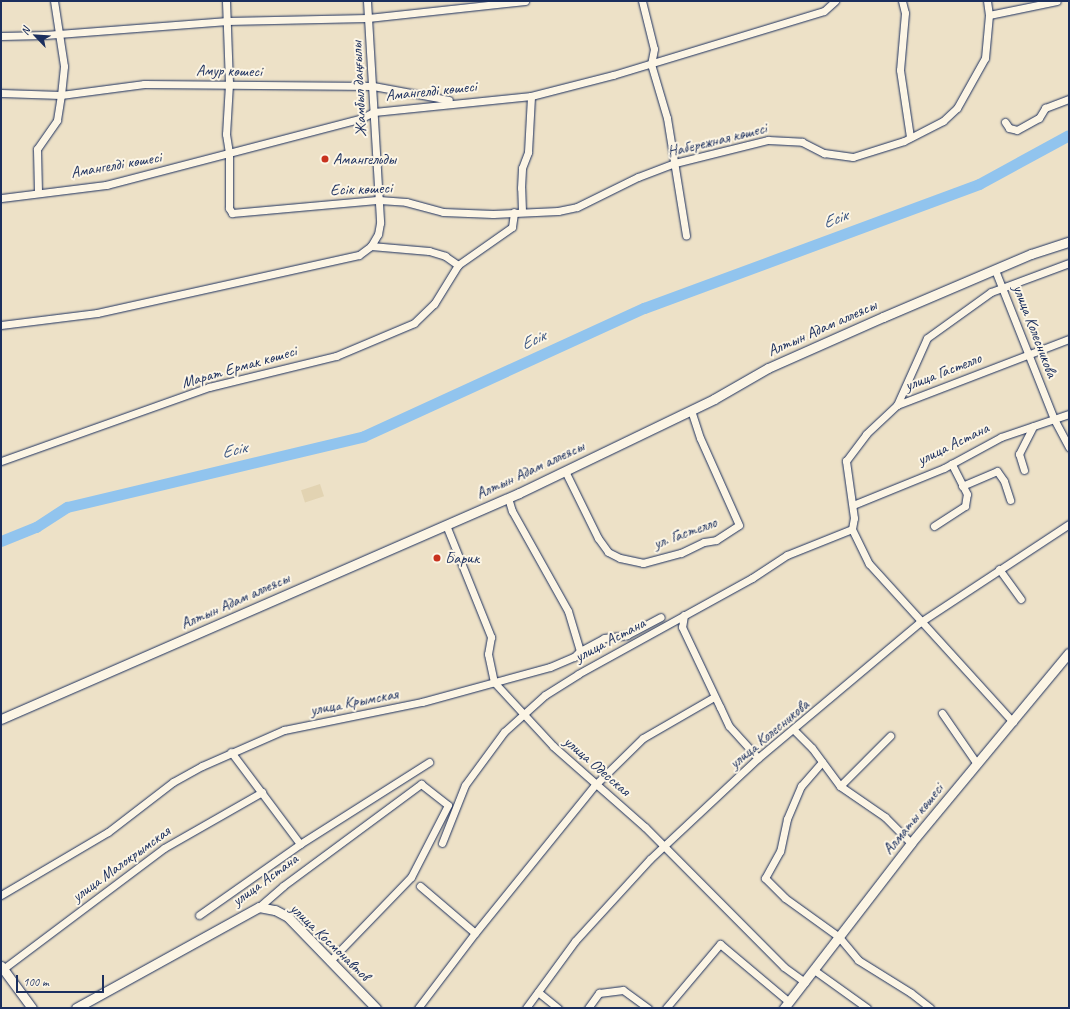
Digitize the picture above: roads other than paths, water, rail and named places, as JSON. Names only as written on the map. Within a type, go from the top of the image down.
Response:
[{"type":"main road","name":"Алтын Адам аллеясы","points":[[1,719],[508,498],[691,410],[768,368],[995,270],[1069,242]]},
{"type":"main road","name":"Алматы көшесі","points":[[787,1005],[911,843],[1069,653]]},
{"type":"main road","name":"улица Космонавтов","points":[[259,907],[275,910],[288,917],[376,1008]]},
{"type":"main road","name":"улица Астана","points":[[76,1008],[259,907]]},
{"type":"main road","points":[[2,967],[32,1008]]},
{"type":"street","points":[[38,192],[37,149],[57,120],[64,66],[54,1]]},
{"type":"street","points":[[226,1],[229,84],[226,134],[229,154]]},
{"type":"street","name":"Жамбыл даңғылы","points":[[367,1],[379,200],[378,234],[371,246]]},
{"type":"street","points":[[1,36],[227,21],[368,18],[525,1]]},
{"type":"street","points":[[642,1],[654,49],[651,64],[667,118],[686,235]]},
{"type":"street","name":"Амангелді көшесі","points":[[1,198],[38,192],[106,185],[360,119],[374,112],[456,102],[531,96],[651,64],[824,10],[835,1]]},
{"type":"street","points":[[902,1],[905,13],[900,70],[910,137]]},
{"type":"street","name":"Набережная көшесі","points":[[514,212],[558,211],[576,207],[638,177],[674,163],[781,139],[802,142],[824,153],[853,157],[884,148],[910,137],[943,121],[957,108],[985,58],[989,15],[987,1]]},
{"type":"street","points":[[989,15],[1057,1]]},
{"type":"street","name":"Амур көшесі","points":[[1,93],[61,95],[144,84],[373,86],[456,102]]},
{"type":"street","points":[[522,211],[522,168],[528,152],[531,96]]},
{"type":"street","points":[[1005,122],[1009,128],[1017,130],[1039,118],[1045,108],[1069,99]]},
{"type":"street","name":"Есік көшесі","points":[[229,154],[229,208],[232,212],[379,200],[406,202],[443,212],[514,212]]},
{"type":"street","points":[[1,325],[97,313],[359,255],[371,246],[430,251],[445,256],[458,264],[512,227],[514,212]]},
{"type":"street","points":[[897,405],[927,338],[978,300],[1004,287],[1069,262]]},
{"type":"street","name":"Марат Ермак көшесі","points":[[1,461],[209,387],[336,356],[414,323],[434,304],[458,264]]},
{"type":"street","name":"улица Колесникова","points":[[995,270],[1004,287],[1054,419],[1069,447]]},
{"type":"street","name":"улица Гастелло","points":[[853,505],[846,461],[866,434],[897,405],[1069,339]]},
{"type":"street","name":"ул. Гастелло","points":[[565,471],[581,508],[598,538],[608,552],[620,558],[643,563],[681,553],[704,542],[716,540],[738,525],[700,438],[691,410]]},
{"type":"street","name":"улица Астана","points":[[853,505],[952,464],[1001,437],[1069,414]]},
{"type":"street","points":[[1024,470],[1019,454],[1033,426]]},
{"type":"street","points":[[934,526],[965,506],[967,494],[952,464]]},
{"type":"street","points":[[962,486],[997,471],[1004,481],[1010,500]]},
{"type":"street","points":[[508,498],[512,511],[568,611],[580,651]]},
{"type":"street","points":[[853,505],[854,518],[852,529],[861,552],[877,576],[1013,722]]},
{"type":"street","name":"улица Колесникова","points":[[526,1008],[575,941],[650,858],[758,758],[794,730],[920,623],[999,569],[1069,524]]},
{"type":"street","name":"улица Одесская","points":[[446,525],[491,637],[488,654],[494,682],[522,714],[595,785],[623,807],[784,967],[805,982]]},
{"type":"street","name":"улица Астана","points":[[442,843],[465,785],[504,732],[522,714],[578,674],[665,628],[684,615],[752,578],[787,555],[852,529]]},
{"type":"street","points":[[999,569],[1021,599]]},
{"type":"street","points":[[684,615],[682,627],[729,726],[758,758]]},
{"type":"street","name":"улица Крымская","points":[[1,895],[108,832],[173,782],[231,752],[284,730],[422,702],[550,667],[574,657],[580,651],[604,638],[627,635],[661,617]]},
{"type":"street","points":[[418,1008],[475,933],[595,785],[643,738],[714,697]]},
{"type":"street","points":[[942,712],[977,764]]},
{"type":"street","points":[[794,730],[812,748],[840,786],[885,817],[911,843]]},
{"type":"street","points":[[840,786],[890,736]]},
{"type":"street","points":[[231,752],[300,844]]},
{"type":"street","points":[[198,915],[300,844],[429,762]]},
{"type":"street","points":[[822,762],[801,786],[787,819],[780,851],[765,878],[785,898],[839,937],[858,960],[911,993],[930,1008]]},
{"type":"street","name":"улица Астана","points":[[259,907],[283,886],[421,784],[448,805],[410,877],[330,961]]},
{"type":"street","name":"улица Малокрымская","points":[[2,967],[164,848],[262,792]]},
{"type":"street","points":[[420,886],[475,933]]},
{"type":"street","points":[[666,1008],[720,944],[787,1005]]},
{"type":"street","points":[[814,970],[867,1008]]},
{"type":"street","points":[[588,1008],[599,993],[623,990],[648,1008]]},
{"type":"street","points":[[538,992],[558,1008]]},
{"type":"waterway","name":"Есік","points":[[1,541],[36,527],[67,507],[364,436],[644,308],[979,184],[1069,135]]},
{"type":"place","name":"Амангельды","points":[[325,159]]},
{"type":"place","name":"Барик","points":[[437,558]]}]
